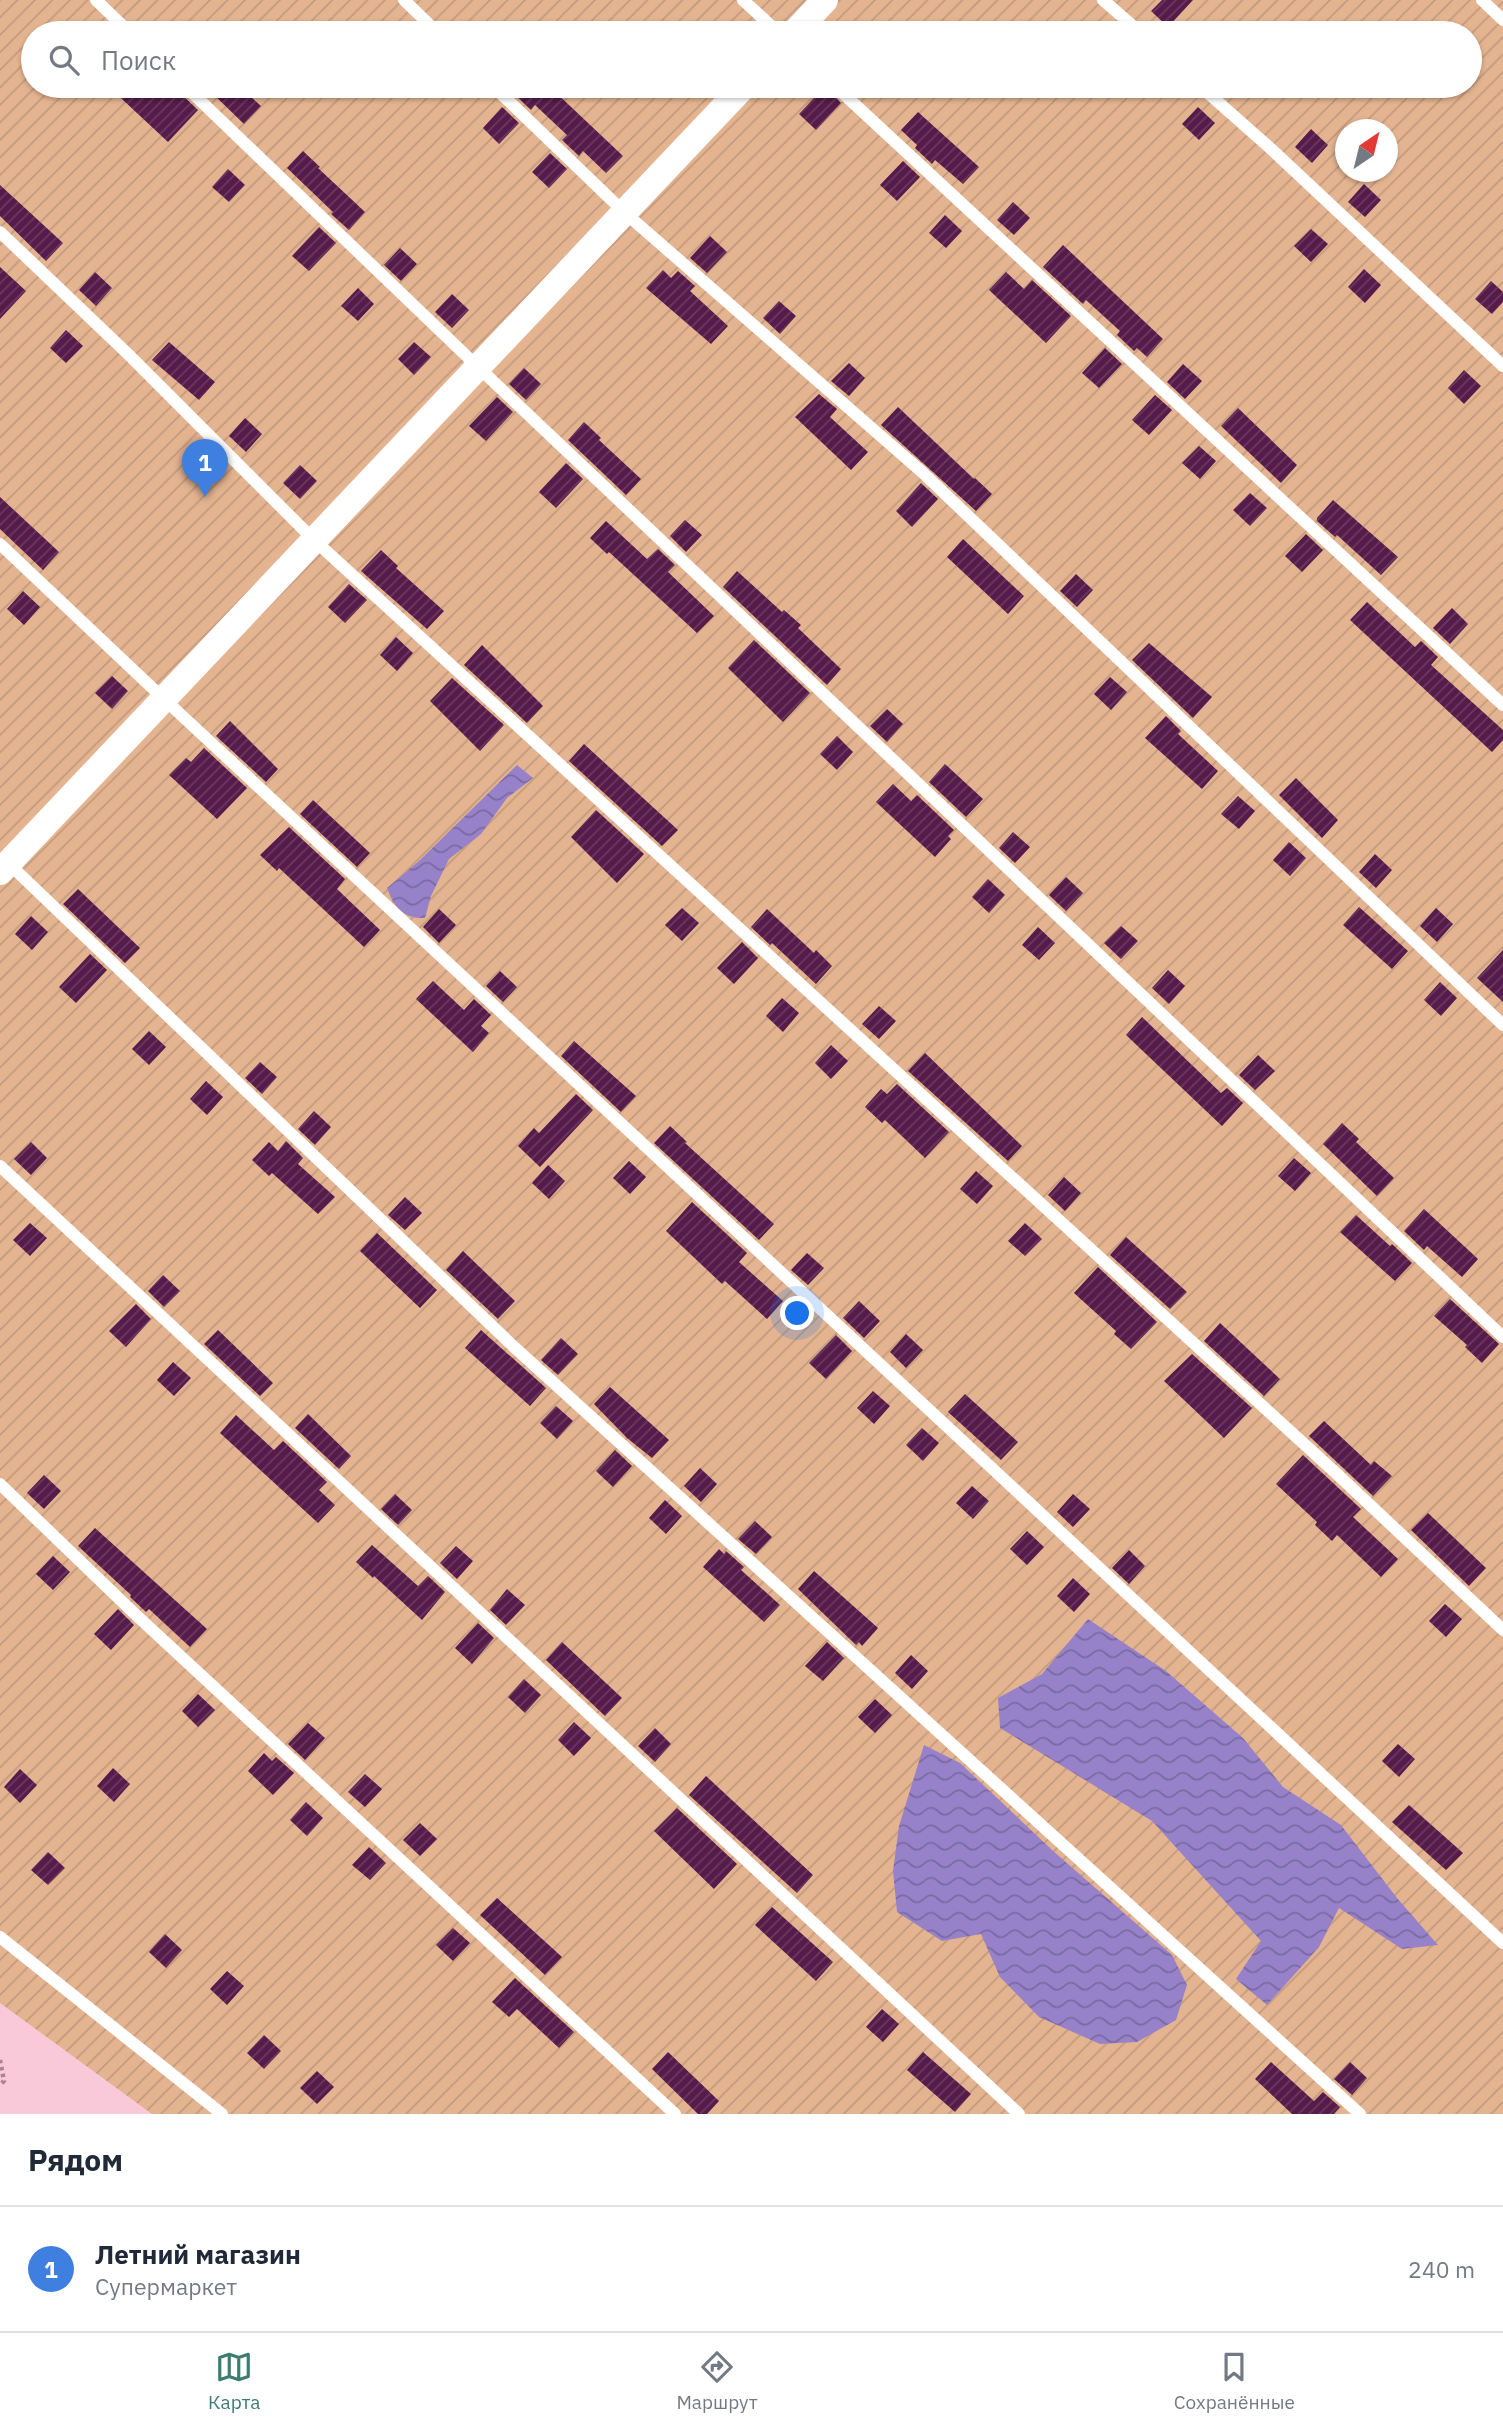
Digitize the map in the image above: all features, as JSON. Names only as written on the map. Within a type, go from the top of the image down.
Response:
[{"type":"street","points":[[805,21],[825,0]]},
{"type":"street","points":[[3,864],[164,699],[733,98]]},
{"type":"lane","points":[[96,0],[118,21]]},
{"type":"lane","points":[[404,0],[426,21]]},
{"type":"lane","points":[[743,0],[766,21]]},
{"type":"lane","points":[[1103,0],[1127,21]]},
{"type":"lane","points":[[1482,0],[1503,20]]},
{"type":"lane","points":[[198,98],[1503,1337]]},
{"type":"lane","points":[[505,98],[624,212],[922,472],[1503,1025]]},
{"type":"lane","points":[[848,98],[1503,705]]},
{"type":"lane","points":[[1214,98],[1503,366]]},
{"type":"lane","points":[[0,232],[128,354],[314,540],[1336,1474],[1503,1630]]},
{"type":"lane","points":[[0,544],[1503,1943]]},
{"type":"lane","points":[[3,864],[513,1346],[1360,2114]]},
{"type":"lane","points":[[0,1166],[1019,2114]]},
{"type":"lane","points":[[0,1484],[135,1614],[675,2114]]},
{"type":"lane","points":[[0,1937],[222,2114]]},
{"type":"path","points":[[0,2060],[4,2081],[0,2085]]},
{"type":"shaded area","points":[[0,0],[1503,0],[1503,2114],[152,2114],[0,2003]]},
{"type":"water","points":[[517,765],[533,778],[507,798],[481,834],[449,859],[431,896],[425,918],[417,918],[400,911],[387,888],[419,861]]},
{"type":"water","points":[[1088,1619],[1166,1671],[1243,1738],[1283,1787],[1341,1825],[1397,1898],[1438,1945],[1402,1949],[1339,1908],[1319,1947],[1267,2005],[1236,1979],[1261,1941],[1152,1821],[1000,1728],[998,1698],[1042,1674]]},
{"type":"water","points":[[924,1745],[960,1763],[1052,1850],[1172,1955],[1187,1985],[1176,2020],[1137,2042],[1100,2044],[1039,2017],[1000,1977],[981,1934],[942,1941],[897,1912],[893,1871],[899,1826]]},
{"type":"building","points":[[1162,0],[1193,0],[1174,21],[1162,21],[1151,11]]},
{"type":"building","points":[[121,98],[185,98],[198,110],[168,142]]},
{"type":"building","points":[[217,98],[252,98],[261,106],[244,124]]},
{"type":"building","points":[[518,98],[562,98],[623,156],[606,173],[583,151],[579,156],[562,140],[567,135],[535,105],[531,110]]},
{"type":"building","points":[[814,98],[836,98],[841,103],[816,130],[799,114]]},
{"type":"building","points":[[502,107],[519,123],[499,144],[483,128]]},
{"type":"building","points":[[1198,107],[1215,123],[1199,140],[1182,124]]},
{"type":"building","points":[[918,112],[979,167],[963,184],[935,160],[932,164],[901,130]]},
{"type":"building","points":[[1311,129],[1328,145],[1312,163],[1295,147]]},
{"type":"building","points":[[303,151],[365,212],[349,230],[287,168]]},
{"type":"building","points":[[550,153],[567,169],[549,188],[532,172]]},
{"type":"building","points":[[903,161],[920,177],[897,201],[880,185]]},
{"type":"building","points":[[228,169],[245,185],[229,202],[212,187]]},
{"type":"building","points":[[1364,184],[1381,200],[1365,217],[1348,202]]},
{"type":"building","points":[[0,185],[63,243],[46,261],[0,216]]},
{"type":"building","points":[[1013,202],[1030,218],[1014,235],[997,220]]},
{"type":"building","points":[[945,215],[962,231],[946,248],[929,233]]},
{"type":"building","points":[[319,227],[336,243],[309,271],[292,256]]},
{"type":"building","points":[[1311,229],[1328,244],[1311,262],[1294,246]]},
{"type":"building","points":[[710,236],[727,252],[707,273],[690,258]]},
{"type":"building","points":[[1063,245],[1163,339],[1147,357],[1137,348],[1134,351],[1117,335],[1120,331],[1086,300],[1083,304],[1043,267]]},
{"type":"building","points":[[400,248],[417,264],[401,281],[384,265]]},
{"type":"building","points":[[0,267],[26,291],[0,319]]},
{"type":"building","points":[[1364,269],[1381,285],[1365,303],[1348,287]]},
{"type":"building","points":[[663,270],[671,278],[678,271],[695,286],[690,291],[728,326],[711,344],[646,288]]},
{"type":"building","points":[[95,272],[112,288],[96,306],[79,290]]},
{"type":"building","points":[[1006,272],[1024,289],[1032,280],[1071,316],[1046,343],[989,290]]},
{"type":"building","points":[[1491,281],[1503,292],[1503,302],[1492,314],[1475,299]]},
{"type":"building","points":[[358,288],[374,304],[358,321],[341,306]]},
{"type":"building","points":[[452,294],[469,310],[452,328],[435,312]]},
{"type":"building","points":[[779,301],[796,316],[780,334],[763,318]]},
{"type":"building","points":[[66,330],[83,346],[66,363],[50,348]]},
{"type":"building","points":[[169,342],[215,382],[199,400],[152,360]]},
{"type":"building","points":[[414,342],[431,357],[414,375],[398,359]]},
{"type":"building","points":[[1105,348],[1122,364],[1099,388],[1082,373]]},
{"type":"building","points":[[849,363],[865,378],[849,396],[831,381]]},
{"type":"building","points":[[1183,364],[1202,381],[1185,399],[1167,382]]},
{"type":"building","points":[[524,368],[541,384],[526,400],[509,384]]},
{"type":"building","points":[[1464,370],[1481,386],[1464,404],[1448,388]]},
{"type":"building","points":[[819,394],[837,409],[830,417],[868,452],[851,470],[795,417]]},
{"type":"building","points":[[1155,395],[1172,410],[1149,435],[1132,420]]},
{"type":"building","points":[[497,397],[513,412],[486,441],[469,426]]},
{"type":"building","points":[[898,407],[992,494],[976,511],[881,425]]},
{"type":"building","points":[[1238,408],[1297,465],[1281,483],[1221,426]]},
{"type":"building","points":[[245,418],[262,434],[246,452],[229,436]]},
{"type":"building","points":[[584,422],[601,438],[599,440],[641,479],[626,495],[568,440]]},
{"type":"building","points":[[1199,446],[1216,461],[1200,479],[1182,463]]},
{"type":"building","points":[[566,463],[583,479],[556,508],[539,492]]},
{"type":"building","points":[[300,465],[317,481],[300,499],[283,483]]},
{"type":"building","points":[[921,483],[938,499],[912,527],[896,511]]},
{"type":"building","points":[[1250,493],[1267,508],[1250,526],[1233,510]]},
{"type":"building","points":[[0,497],[59,552],[43,570],[0,529]]},
{"type":"building","points":[[1333,500],[1398,557],[1381,575],[1337,535],[1335,537],[1317,521]]},
{"type":"building","points":[[685,520],[702,535],[686,552],[670,536]]},
{"type":"building","points":[[606,521],[647,559],[658,549],[675,565],[668,572],[714,616],[697,633],[609,552],[607,554],[590,538]]},
{"type":"building","points":[[1306,534],[1323,550],[1302,572],[1285,556]]},
{"type":"building","points":[[963,539],[1024,596],[1008,614],[947,557]]},
{"type":"building","points":[[381,550],[398,566],[396,568],[444,611],[427,629],[361,571]]},
{"type":"building","points":[[737,571],[782,612],[784,610],[801,625],[798,628],[841,669],[827,685],[723,587]]},
{"type":"building","points":[[1076,574],[1093,590],[1077,607],[1060,591]]},
{"type":"building","points":[[349,584],[367,600],[345,623],[328,607]]},
{"type":"building","points":[[23,591],[40,607],[24,625],[7,609]]},
{"type":"building","points":[[1367,602],[1415,647],[1421,641],[1438,657],[1431,665],[1503,730],[1503,740],[1492,752],[1350,620]]},
{"type":"building","points":[[1452,608],[1468,624],[1450,644],[1433,628]]},
{"type":"building","points":[[396,637],[413,653],[397,671],[380,655]]},
{"type":"building","points":[[754,640],[810,693],[783,722],[728,668]]},
{"type":"building","points":[[1149,643],[1212,697],[1193,718],[1132,660]]},
{"type":"building","points":[[482,645],[543,706],[527,723],[464,665]]},
{"type":"building","points":[[112,676],[128,691],[112,709],[95,693]]},
{"type":"building","points":[[1110,677],[1127,692],[1111,710],[1094,694]]},
{"type":"building","points":[[452,678],[504,725],[480,751],[430,701]]},
{"type":"building","points":[[887,709],[903,724],[887,742],[870,726]]},
{"type":"building","points":[[1166,716],[1181,731],[1178,734],[1218,771],[1202,789],[1145,738]]},
{"type":"building","points":[[230,721],[278,769],[266,782],[216,736]]},
{"type":"building","points":[[837,736],[853,752],[837,770],[820,754]]},
{"type":"building","points":[[584,744],[678,830],[662,846],[569,761]]},
{"type":"building","points":[[204,748],[247,788],[217,819],[169,775],[186,758],[191,762]]},
{"type":"building","points":[[945,764],[983,799],[966,817],[929,782]]},
{"type":"building","points":[[1296,778],[1338,820],[1322,838],[1279,795]]},
{"type":"building","points":[[893,784],[911,801],[917,795],[954,830],[948,836],[951,839],[935,857],[876,802]]},
{"type":"building","points":[[1238,796],[1255,811],[1239,829],[1221,814]]},
{"type":"building","points":[[313,800],[370,853],[357,867],[300,814]]},
{"type":"building","points":[[596,810],[644,854],[617,883],[571,837]]},
{"type":"building","points":[[289,827],[345,879],[337,889],[380,930],[364,947],[279,868],[277,871],[260,855]]},
{"type":"building","points":[[1013,832],[1030,847],[1015,863],[999,848]]},
{"type":"building","points":[[1289,842],[1306,858],[1290,876],[1273,860]]},
{"type":"building","points":[[1375,854],[1392,870],[1376,888],[1359,872]]},
{"type":"building","points":[[1066,877],[1083,893],[1066,911],[1049,895]]},
{"type":"building","points":[[988,879],[1005,895],[989,913],[972,897]]},
{"type":"building","points":[[78,889],[140,948],[125,963],[63,904]]},
{"type":"building","points":[[1359,907],[1408,951],[1392,969],[1343,925]]},
{"type":"building","points":[[682,908],[699,923],[682,941],[665,925]]},
{"type":"building","points":[[1436,908],[1453,924],[1437,942],[1420,926]]},
{"type":"building","points":[[439,909],[456,925],[439,943],[423,927]]},
{"type":"building","points":[[767,909],[832,966],[816,984],[751,927]]},
{"type":"building","points":[[31,916],[48,932],[32,950],[15,934]]},
{"type":"building","points":[[1121,926],[1138,941],[1121,959],[1104,943]]},
{"type":"building","points":[[1038,927],[1055,943],[1039,960],[1022,945]]},
{"type":"building","points":[[742,942],[758,958],[734,984],[717,968]]},
{"type":"building","points":[[1503,950],[1503,1002],[1477,978]]},
{"type":"building","points":[[90,954],[107,970],[76,1003],[59,987]]},
{"type":"building","points":[[1168,970],[1185,986],[1169,1004],[1152,988]]},
{"type":"building","points":[[500,971],[517,987],[503,1002],[486,986]]},
{"type":"building","points":[[433,981],[464,1010],[474,999],[491,1015],[481,1026],[489,1033],[473,1052],[416,999]]},
{"type":"building","points":[[1440,982],[1457,998],[1441,1016],[1424,1000]]},
{"type":"building","points":[[782,998],[799,1013],[783,1032],[766,1016]]},
{"type":"building","points":[[879,1006],[896,1021],[879,1039],[862,1024]]},
{"type":"building","points":[[1142,1017],[1221,1093],[1227,1088],[1243,1103],[1222,1126],[1126,1035]]},
{"type":"building","points":[[149,1031],[166,1047],[149,1065],[132,1049]]},
{"type":"building","points":[[574,1041],[636,1096],[621,1112],[561,1056]]},
{"type":"building","points":[[831,1045],[848,1061],[831,1079],[815,1063]]},
{"type":"building","points":[[925,1053],[1022,1146],[1008,1161],[908,1071]]},
{"type":"building","points":[[1258,1055],[1275,1071],[1255,1090],[1239,1075]]},
{"type":"building","points":[[260,1062],[277,1077],[262,1094],[245,1078]]},
{"type":"building","points":[[206,1081],[223,1097],[207,1115],[190,1099]]},
{"type":"building","points":[[897,1084],[949,1132],[925,1158],[885,1120],[882,1123],[865,1107],[881,1089],[887,1094]]},
{"type":"building","points":[[576,1094],[593,1110],[540,1167],[518,1146],[534,1128],[539,1133]]},
{"type":"building","points":[[314,1111],[331,1127],[315,1145],[298,1129]]},
{"type":"building","points":[[1342,1123],[1359,1139],[1356,1142],[1394,1178],[1377,1196],[1323,1144]]},
{"type":"building","points":[[670,1126],[774,1224],[759,1240],[654,1143]]},
{"type":"building","points":[[286,1141],[303,1158],[298,1164],[335,1197],[318,1214],[272,1173],[269,1176],[252,1160],[269,1142],[278,1151]]},
{"type":"building","points":[[31,1142],[47,1158],[31,1175],[14,1159]]},
{"type":"building","points":[[1294,1158],[1311,1173],[1295,1191],[1278,1176]]},
{"type":"building","points":[[629,1161],[646,1177],[630,1194],[613,1178]]},
{"type":"building","points":[[548,1165],[565,1181],[549,1199],[532,1183]]},
{"type":"building","points":[[976,1171],[993,1186],[977,1204],[960,1189]]},
{"type":"building","points":[[1064,1177],[1081,1193],[1065,1211],[1048,1195]]},
{"type":"building","points":[[405,1197],[422,1213],[405,1230],[388,1215]]},
{"type":"building","points":[[692,1202],[747,1253],[739,1262],[783,1301],[767,1319],[725,1281],[722,1284],[666,1231]]},
{"type":"building","points":[[1424,1209],[1478,1259],[1462,1277],[1427,1246],[1424,1250],[1404,1231]]},
{"type":"building","points":[[1356,1215],[1412,1263],[1395,1281],[1340,1232]]},
{"type":"building","points":[[30,1223],[47,1238],[30,1256],[13,1240]]},
{"type":"building","points":[[1025,1223],[1042,1239],[1025,1256],[1008,1241]]},
{"type":"building","points":[[377,1233],[437,1290],[420,1308],[360,1251]]},
{"type":"building","points":[[1126,1237],[1187,1292],[1170,1309],[1110,1255]]},
{"type":"building","points":[[463,1251],[515,1301],[498,1319],[446,1270]]},
{"type":"building","points":[[807,1253],[824,1268],[808,1285],[791,1270]]},
{"type":"building","points":[[1098,1267],[1157,1322],[1131,1349],[1114,1334],[1116,1331],[1074,1293]]},
{"type":"building","points":[[163,1275],[180,1291],[164,1307],[148,1291]]},
{"type":"building","points":[[1450,1299],[1499,1344],[1482,1363],[1465,1347],[1467,1345],[1434,1316]]},
{"type":"building","points":[[859,1301],[880,1321],[864,1338],[843,1318]]},
{"type":"building","points":[[136,1304],[151,1319],[126,1347],[109,1331]]},
{"type":"building","points":[[1220,1323],[1280,1379],[1264,1396],[1204,1341]]},
{"type":"building","points":[[218,1330],[273,1383],[260,1396],[204,1344]]},
{"type":"building","points":[[481,1330],[546,1388],[530,1406],[465,1348]]},
{"type":"building","points":[[906,1334],[923,1350],[906,1368],[890,1352]]},
{"type":"building","points":[[836,1335],[852,1351],[826,1379],[809,1363]]},
{"type":"building","points":[[561,1338],[578,1354],[558,1375],[541,1360]]},
{"type":"building","points":[[1192,1354],[1252,1408],[1224,1438],[1164,1381]]},
{"type":"building","points":[[173,1362],[191,1378],[174,1396],[157,1380]]},
{"type":"building","points":[[610,1387],[669,1440],[652,1458],[627,1438],[594,1404]]},
{"type":"building","points":[[873,1391],[890,1406],[874,1424],[857,1408]]},
{"type":"building","points":[[965,1394],[1018,1442],[1001,1460],[948,1412]]},
{"type":"building","points":[[556,1406],[573,1421],[557,1439],[540,1423]]},
{"type":"building","points":[[308,1414],[351,1456],[339,1469],[295,1428]]},
{"type":"building","points":[[236,1415],[274,1450],[283,1441],[327,1482],[319,1490],[335,1505],[318,1523],[220,1433]]},
{"type":"building","points":[[1324,1421],[1371,1465],[1374,1461],[1392,1476],[1373,1496],[1309,1436]]},
{"type":"building","points":[[922,1428],[939,1443],[923,1461],[906,1445]]},
{"type":"building","points":[[615,1450],[632,1466],[613,1487],[596,1471]]},
{"type":"building","points":[[1303,1455],[1361,1509],[1353,1517],[1398,1559],[1381,1577],[1337,1535],[1332,1541],[1315,1525],[1317,1522],[1276,1484]]},
{"type":"building","points":[[700,1468],[717,1484],[701,1502],[684,1486]]},
{"type":"building","points":[[44,1475],[61,1491],[44,1509],[27,1493]]},
{"type":"building","points":[[972,1486],[989,1501],[973,1519],[956,1503]]},
{"type":"building","points":[[395,1494],[412,1510],[398,1525],[381,1509]]},
{"type":"building","points":[[1073,1494],[1090,1509],[1073,1527],[1057,1512]]},
{"type":"building","points":[[665,1500],[682,1516],[666,1534],[649,1518]]},
{"type":"building","points":[[1428,1513],[1486,1568],[1469,1586],[1411,1530]]},
{"type":"building","points":[[755,1521],[772,1537],[756,1554],[738,1539]]},
{"type":"building","points":[[95,1528],[207,1629],[190,1647],[149,1609],[146,1612],[78,1546]]},
{"type":"building","points":[[1027,1531],[1044,1547],[1027,1565],[1010,1549]]},
{"type":"building","points":[[372,1545],[418,1586],[428,1576],[445,1592],[422,1620],[356,1562]]},
{"type":"building","points":[[456,1546],[473,1561],[457,1579],[440,1563]]},
{"type":"building","points":[[719,1549],[724,1554],[726,1551],[744,1567],[741,1570],[780,1605],[764,1622],[703,1567]]},
{"type":"building","points":[[1129,1550],[1145,1566],[1129,1584],[1112,1568]]},
{"type":"building","points":[[53,1556],[70,1572],[53,1590],[36,1574]]},
{"type":"building","points":[[814,1571],[878,1628],[862,1646],[859,1642],[856,1645],[798,1589]]},
{"type":"building","points":[[1073,1578],[1090,1594],[1074,1612],[1057,1596]]},
{"type":"building","points":[[507,1589],[525,1605],[506,1625],[490,1610]]},
{"type":"building","points":[[1445,1604],[1462,1619],[1446,1637],[1429,1621]]},
{"type":"building","points":[[118,1609],[134,1625],[111,1650],[94,1634]]},
{"type":"building","points":[[478,1623],[494,1638],[472,1664],[455,1648]]},
{"type":"building","points":[[562,1642],[622,1698],[605,1716],[546,1660]]},
{"type":"building","points":[[827,1642],[844,1658],[823,1681],[805,1666]]},
{"type":"building","points":[[911,1655],[928,1671],[912,1689],[895,1673]]},
{"type":"building","points":[[524,1679],[541,1695],[525,1713],[508,1697]]},
{"type":"building","points":[[198,1694],[215,1710],[198,1727],[182,1711]]},
{"type":"building","points":[[875,1699],[892,1715],[875,1733],[858,1717]]},
{"type":"building","points":[[574,1722],[591,1738],[574,1756],[558,1740]]},
{"type":"building","points":[[308,1723],[325,1738],[305,1760],[288,1744]]},
{"type":"building","points":[[655,1728],[671,1744],[655,1762],[638,1746]]},
{"type":"building","points":[[1398,1744],[1415,1759],[1399,1777],[1382,1761]]},
{"type":"building","points":[[264,1753],[272,1761],[276,1757],[294,1773],[273,1795],[248,1771]]},
{"type":"building","points":[[113,1768],[130,1784],[114,1802],[97,1786]]},
{"type":"building","points":[[20,1769],[37,1785],[20,1803],[4,1787]]},
{"type":"building","points":[[365,1774],[382,1789],[365,1807],[348,1792]]},
{"type":"building","points":[[706,1776],[813,1875],[797,1893],[689,1795]]},
{"type":"building","points":[[306,1802],[323,1818],[307,1836],[290,1820]]},
{"type":"building","points":[[1409,1805],[1463,1853],[1446,1870],[1392,1822]]},
{"type":"building","points":[[677,1808],[737,1864],[714,1889],[654,1831]]},
{"type":"building","points":[[420,1823],[437,1839],[420,1856],[403,1840]]},
{"type":"building","points":[[369,1847],[386,1863],[370,1880],[352,1865]]},
{"type":"building","points":[[48,1852],[65,1868],[48,1885],[31,1870]]},
{"type":"building","points":[[497,1898],[562,1957],[545,1975],[480,1915]]},
{"type":"building","points":[[772,1907],[833,1962],[816,1981],[755,1925]]},
{"type":"building","points":[[453,1928],[470,1943],[453,1961],[436,1945]]},
{"type":"building","points":[[165,1934],[182,1950],[166,1968],[149,1952]]},
{"type":"building","points":[[227,1971],[244,1986],[227,2005],[210,1989]]},
{"type":"building","points":[[515,1978],[574,2032],[559,2048],[517,2009],[509,2017],[492,2002]]},
{"type":"building","points":[[882,2009],[899,2024],[883,2042],[866,2027]]},
{"type":"building","points":[[264,2035],[281,2051],[264,2069],[247,2053]]},
{"type":"building","points":[[668,2052],[719,2101],[707,2114],[698,2114],[652,2069]]},
{"type":"building","points":[[923,2052],[971,2094],[955,2112],[907,2070]]},
{"type":"building","points":[[1271,2062],[1314,2101],[1323,2092],[1340,2107],[1334,2114],[1292,2114],[1255,2079]]},
{"type":"building","points":[[1350,2062],[1367,2078],[1352,2095],[1334,2079]]},
{"type":"building","points":[[317,2071],[334,2087],[317,2104],[300,2088]]},
{"type":"place","name":"Летний магазин","points":[[205,497]]}]
